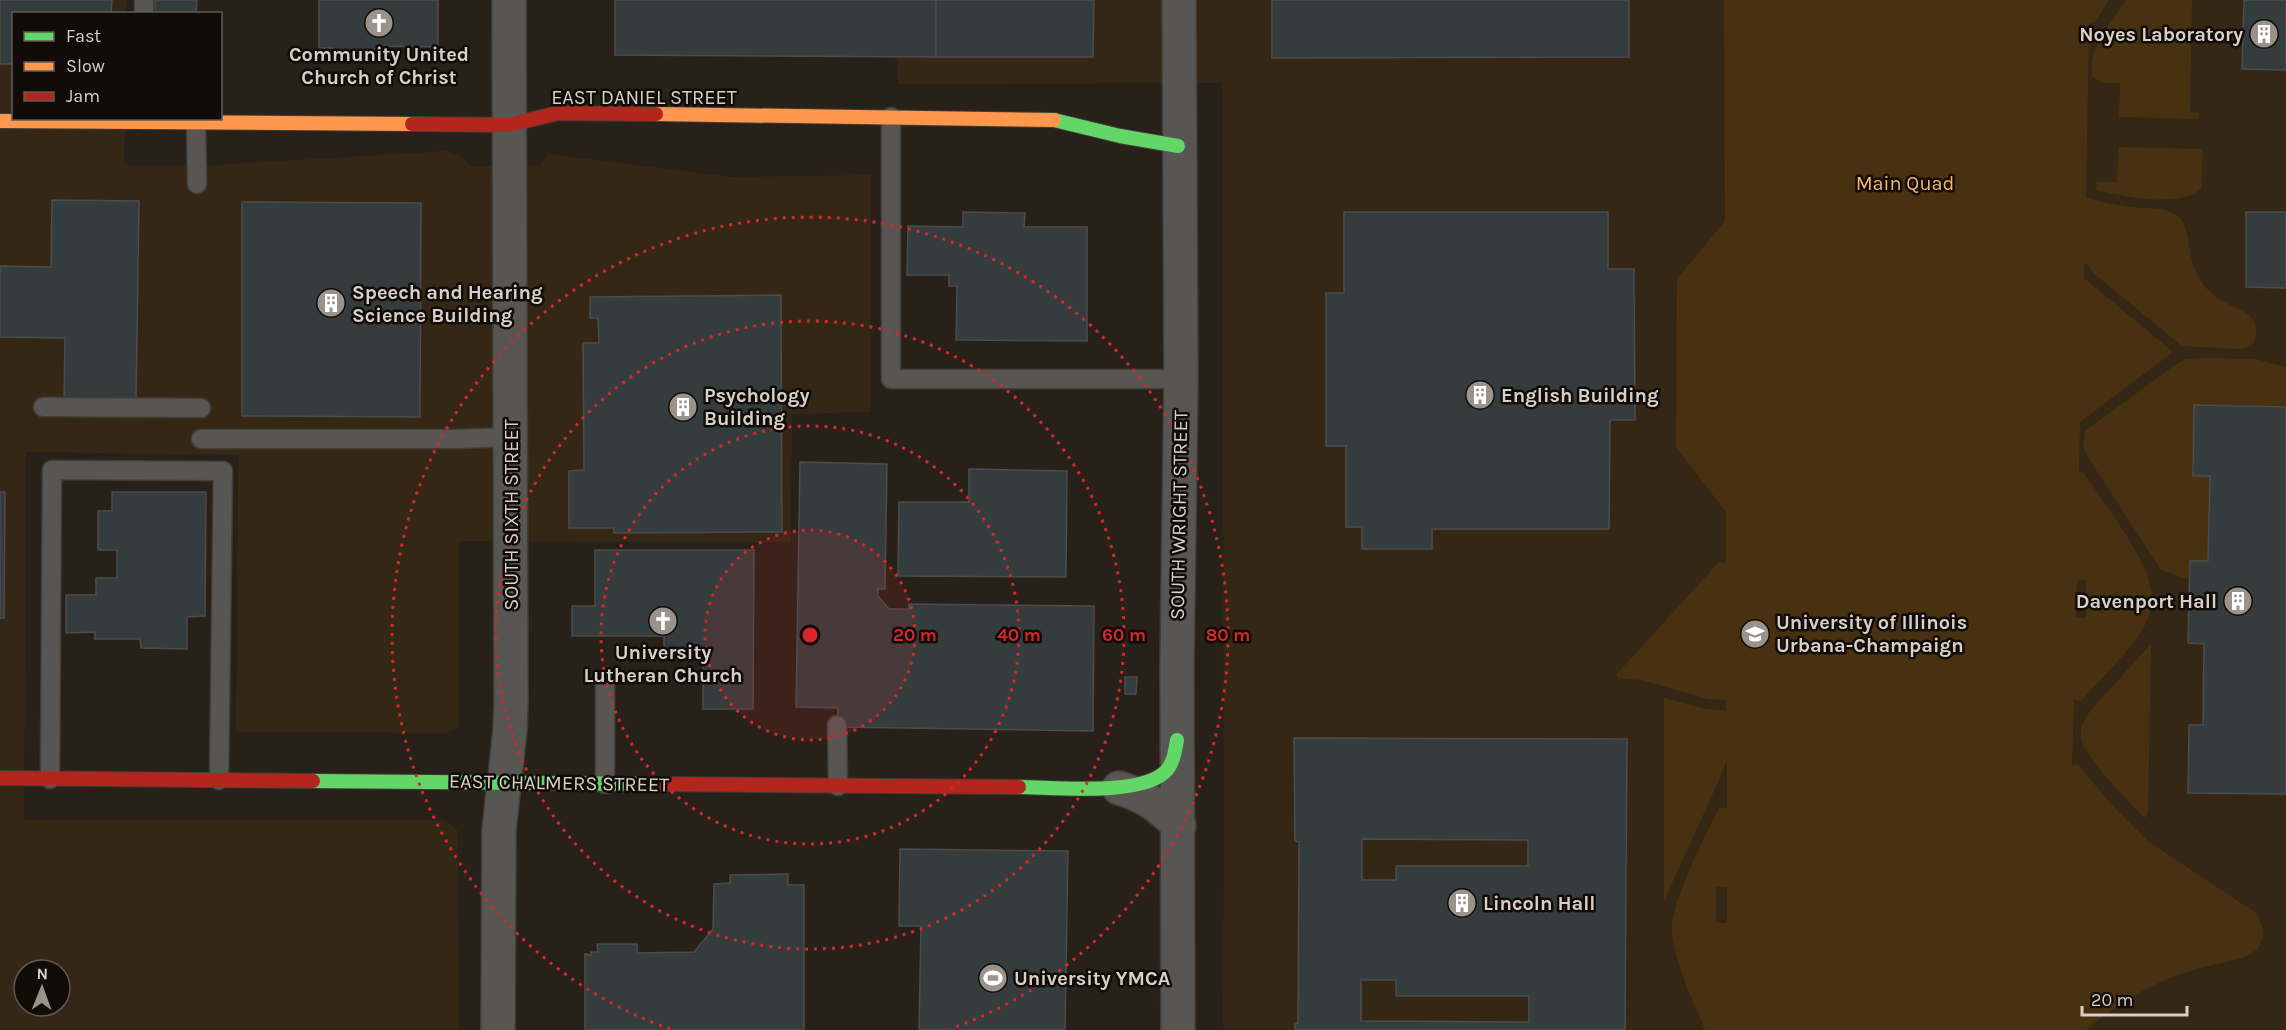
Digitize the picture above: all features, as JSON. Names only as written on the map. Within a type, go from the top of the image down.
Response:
[{"type":"street","name":"SOUTH SIXTH STREET","points":[[498,1030],[500,830],[511,704],[509,0]]},
{"type":"street","name":"SOUTH WRIGHT STREET","points":[[1178,1030],[1177,740],[1181,378],[1179,0]]},
{"type":"street","name":"EAST DANIEL STREET","points":[[0,121],[143,120],[509,125],[558,113],[1058,120],[1120,136],[1178,146]]},
{"type":"street","name":"EAST CHALMERS STREET","points":[[0,778],[1119,789],[1139,786],[1162,775],[1171,764],[1177,740]]},
{"type":"street","name":"EAST CHALMERS STREET","points":[[1119,789],[1135,793],[1154,802],[1179,825]]},
{"type":"lane","points":[[891,117],[891,379],[1181,378]]},
{"type":"lane","points":[[196,122],[197,184]]},
{"type":"lane","points":[[43,407],[201,408]]},
{"type":"lane","points":[[201,439],[511,437]]},
{"type":"lane","points":[[50,778],[52,470],[223,471],[219,780]]},
{"type":"lane","points":[[605,784],[606,680]]},
{"type":"lane","points":[[837,725],[838,786]]},
{"type":"shaded area","points":[[0,0],[127,0],[126,12],[12,12],[12,120],[125,120],[124,165],[197,166],[446,151],[462,156],[470,166],[540,165],[549,154],[731,177],[871,175],[871,412],[792,414],[791,542],[459,541],[459,728],[447,733],[236,732],[238,455],[26,452],[24,820],[445,820],[458,831],[459,1030],[0,1030]]},
{"type":"shaded area","name":"University of Illinois Urbana-Champaign","points":[[897,0],[2286,0],[2286,1030],[1223,1030],[1222,83],[898,84]]},
{"type":"green space","name":"Main Quad","points":[[1724,0],[2109,0],[2094,23],[2089,23],[2086,198],[2125,206],[2160,209],[2176,215],[2186,229],[2192,261],[2202,283],[2216,297],[2250,316],[2255,322],[2256,331],[2254,342],[2245,348],[2182,346],[2092,272],[2087,264],[2084,264],[2084,278],[2173,352],[2080,422],[2079,472],[2084,473],[2133,546],[2147,576],[2152,599],[2145,625],[2132,644],[2082,700],[2074,699],[2072,766],[2078,764],[2108,801],[2149,842],[2256,913],[2262,926],[2263,938],[2253,953],[2165,980],[2118,1006],[2086,1030],[1705,1030],[1680,966],[1672,929],[1677,902],[1698,851],[1719,808],[1727,809],[1727,759],[1664,901],[1664,698],[1707,709],[1726,711],[1726,700],[1708,699],[1642,680],[1618,678],[1616,675],[1718,563],[1726,562],[1726,512],[1676,447],[1677,279],[1725,221]],"holes":[[[2077,580],[2086,580],[2086,618],[2076,617]],[[1716,887],[1727,887],[1727,923],[1716,923]]]},
{"type":"green space","points":[[2126,0],[2192,0],[2190,112],[2199,113],[2199,119],[2119,117],[2120,83],[2102,83],[2092,76],[2097,45]]},
{"type":"green space","points":[[2119,147],[2203,149],[2201,188],[2179,198],[2165,199],[2135,198],[2096,190],[2097,182],[2117,182]]},
{"type":"green space","points":[[2185,359],[2255,359],[2286,367],[2286,407],[2194,405],[2194,476],[2210,476],[2208,561],[2190,561],[2189,580],[2161,570],[2086,454],[2083,445],[2085,431],[2175,365]]},
{"type":"green space","points":[[2150,645],[2148,812],[2146,817],[2143,817],[2105,776],[2084,748],[2081,727],[2090,711]]},
{"type":"building","points":[[0,0],[112,0],[111,12],[12,12],[12,64],[0,64]]},
{"type":"building","points":[[155,0],[197,0],[196,12],[155,12]]},
{"type":"building","name":"Community United Church of Christ","points":[[319,0],[438,0],[438,47],[377,46],[365,60],[344,61],[333,48],[319,48]]},
{"type":"building","points":[[615,0],[936,0],[936,57],[615,55]]},
{"type":"building","points":[[936,0],[1094,0],[1093,57],[936,57]]},
{"type":"building","points":[[1272,0],[1629,0],[1629,57],[1272,58]]},
{"type":"building","name":"Noyes Laboratory","points":[[2244,0],[2286,0],[2286,70],[2242,69]]},
{"type":"building","points":[[52,200],[139,201],[136,402],[64,401],[65,338],[0,337],[0,266],[51,267]]},
{"type":"building","name":"Speech and Hearing Science Building","points":[[242,202],[421,203],[420,417],[242,416]]},
{"type":"building","points":[[963,212],[1025,213],[1024,227],[1087,227],[1087,341],[956,340],[957,286],[949,286],[949,275],[907,275],[908,226],[963,227]]},
{"type":"building","name":"English Building","points":[[1344,212],[1608,212],[1608,269],[1634,269],[1635,420],[1610,420],[1609,529],[1432,529],[1432,549],[1362,549],[1362,527],[1346,527],[1346,446],[1326,446],[1326,293],[1344,293]]},
{"type":"building","points":[[2246,212],[2286,212],[2286,288],[2246,287]]},
{"type":"building","name":"Psychology Building","points":[[781,295],[782,532],[614,533],[614,528],[569,528],[569,471],[584,470],[583,343],[599,343],[598,318],[590,318],[590,297]]},
{"type":"building","name":"Davenport Hall","points":[[2194,405],[2286,407],[2286,794],[2188,793],[2189,725],[2203,725],[2204,644],[2188,643],[2190,561],[2208,561],[2210,476],[2193,476]]},
{"type":"building","points":[[800,462],[887,464],[885,589],[878,589],[878,596],[889,609],[909,609],[909,604],[1094,606],[1093,731],[838,727],[838,708],[796,707]]},
{"type":"building","points":[[969,469],[1067,471],[1066,577],[898,576],[899,502],[969,502]]},
{"type":"building","points":[[0,492],[5,492],[4,618],[0,618]]},
{"type":"building","points":[[112,492],[206,492],[205,616],[187,617],[187,649],[141,648],[140,639],[95,639],[95,632],[66,633],[66,595],[96,595],[96,578],[117,578],[117,550],[98,550],[98,511],[112,511]]},
{"type":"building","name":"University Lutheran Church","points":[[595,550],[754,550],[753,709],[703,709],[703,655],[664,655],[664,636],[572,636],[572,606],[595,606]]},
{"type":"building","points":[[1125,677],[1137,677],[1136,694],[1125,694]]},
{"type":"building","name":"Lincoln Hall","points":[[1294,738],[1627,739],[1625,1030],[1295,1030],[1295,1024],[1298,1023],[1299,842],[1295,841]],"holes":[[[1362,839],[1528,840],[1528,866],[1396,866],[1396,880],[1362,880]],[[1361,980],[1396,980],[1396,996],[1529,996],[1529,1022],[1361,1021]]]},
{"type":"building","name":"University YMCA","points":[[900,849],[1068,851],[1065,1030],[919,1030],[921,926],[899,926]]},
{"type":"building","points":[[788,874],[788,885],[804,885],[804,1030],[585,1030],[585,954],[591,955],[591,952],[598,952],[597,944],[637,944],[637,953],[694,952],[713,929],[714,884],[730,883],[730,875]]},
{"type":"traffic: fast","points":[[1054,120],[1120,136],[1178,146]]},
{"type":"traffic: fast","points":[[1019,787],[1098,789],[1139,784],[1167,770],[1173,759],[1177,740]]},
{"type":"traffic: fast","points":[[313,781],[656,784]]},
{"type":"traffic: slow","points":[[656,114],[1054,120]]},
{"type":"traffic: slow","points":[[0,121],[412,124]]},
{"type":"traffic: jam","points":[[412,124],[509,125],[558,113],[656,114]]},
{"type":"traffic: jam","points":[[0,778],[313,781]]},
{"type":"traffic: jam","points":[[656,784],[1019,787]]},
{"type":"place","name":"Community United Church of Christ","points":[[379,23]]},
{"type":"place","name":"Noyes Laboratory","points":[[2264,34]]},
{"type":"place","name":"Speech and Hearing Science Building","points":[[331,303]]},
{"type":"place","name":"English Building","points":[[1480,395]]},
{"type":"place","name":"Psychology Building","points":[[683,407]]},
{"type":"place","name":"Davenport Hall","points":[[2238,601]]},
{"type":"place","name":"University Lutheran Church","points":[[663,621]]},
{"type":"place","name":"University of Illinois Urbana-Champaign","points":[[1755,634]]},
{"type":"place","name":"Lincoln Hall","points":[[1462,903]]},
{"type":"place","name":"University YMCA","points":[[993,978]]}]
